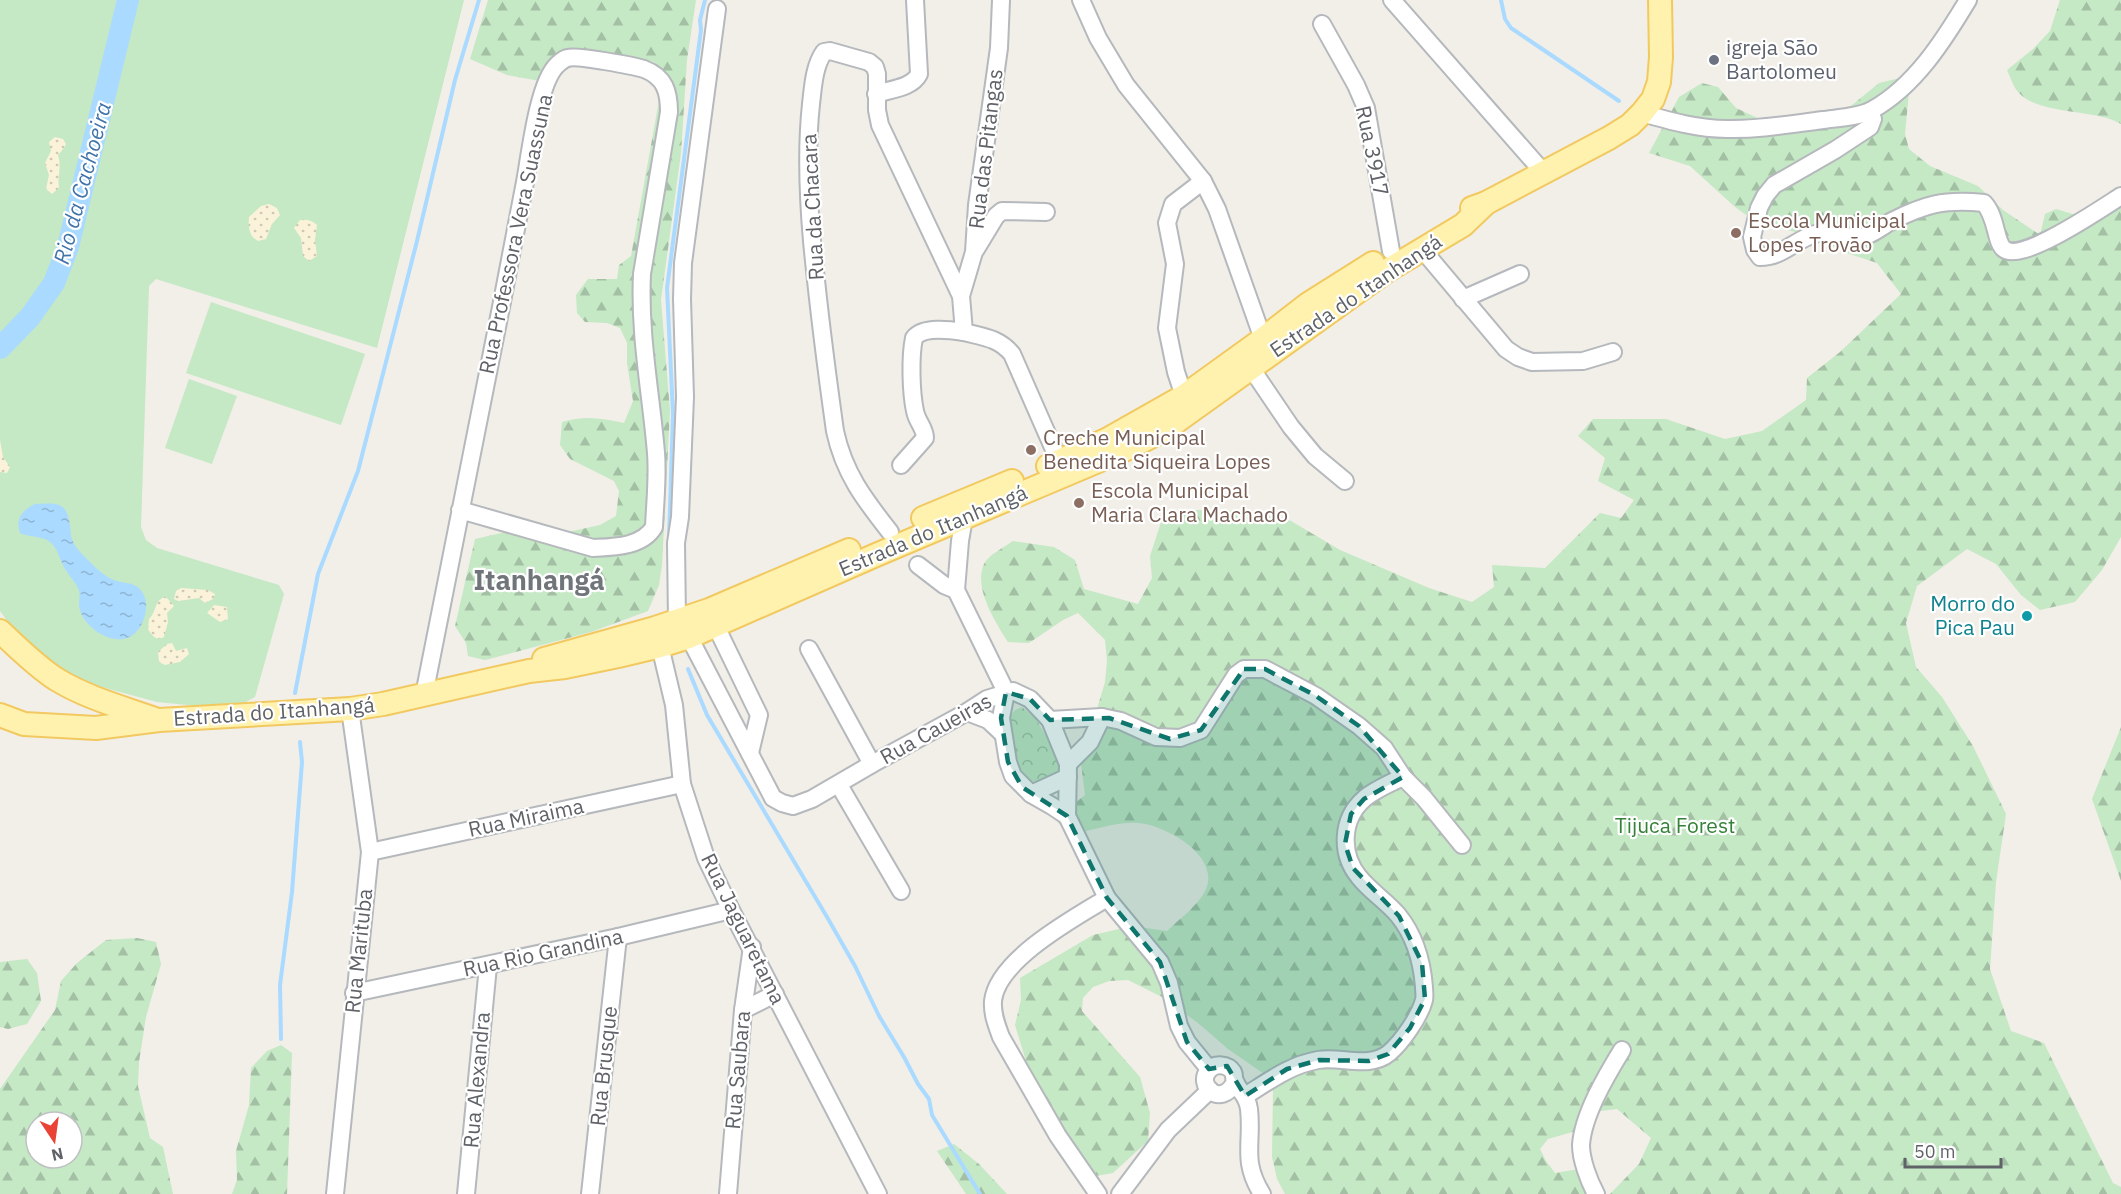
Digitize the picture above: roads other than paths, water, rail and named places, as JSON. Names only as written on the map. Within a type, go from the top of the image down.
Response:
[{"type":"main road","name":"Estrada do Itanhangá","points":[[712,618],[890,532],[1108,439],[1184,396],[1308,304],[1391,250],[1456,214],[1486,203],[1544,173],[1630,125],[1653,99],[1659,82],[1660,0]]},
{"type":"main road","name":"Estrada do Itanhangá","points":[[529,671],[539,661],[561,653],[683,629],[964,518],[1131,447],[1166,429],[1388,270],[1463,225],[1486,203]]},
{"type":"main road","name":"Estrada do Itanhangá","points":[[24,724],[96,728],[159,720],[350,709],[660,646],[683,629]]},
{"type":"main road","points":[[0,631],[40,667],[64,683],[102,701],[159,720]]},
{"type":"main road","points":[[0,714],[24,724]]},
{"type":"main road","points":[[0,725],[24,724]]},
{"type":"street","points":[[876,94],[909,84],[915,81],[919,74],[915,0]]},
{"type":"street","name":"Rua das Pitangas","points":[[961,296],[974,252],[977,205],[999,48],[1001,0]]},
{"type":"street","points":[[1081,0],[1098,39],[1126,85],[1203,182],[1217,209],[1237,261],[1263,339]]},
{"type":"street","points":[[1392,0],[1544,173]]},
{"type":"street","points":[[1642,113],[1683,124],[1726,129],[1764,128],[1870,111],[1890,98],[1920,69],[1946,35],[1968,0]]},
{"type":"street","points":[[683,629],[676,543],[681,516],[685,397],[683,263],[717,9]]},
{"type":"street","name":"Rua 3917","points":[[1322,24],[1356,85],[1366,108],[1391,250]]},
{"type":"street","name":"Rua da Chacara","points":[[890,532],[849,475],[839,452],[835,431],[816,280],[807,160],[813,82],[824,52],[830,51],[869,62],[875,67],[880,125],[961,296],[964,332]]},
{"type":"street","name":"Rua Professora Vera Suassuna","points":[[424,695],[460,510],[541,103],[548,78],[557,65],[568,58],[581,58],[644,69],[658,76],[666,86],[669,99],[668,123],[642,274],[641,299],[644,352],[656,456],[654,527],[649,536],[640,541],[615,547],[593,548],[460,510]]},
{"type":"street","points":[[1870,111],[1873,119],[1870,127],[1774,185],[1765,196],[1759,208],[1752,237],[1755,250],[1760,257],[1772,257],[1815,234],[1828,233],[1845,237],[1863,237],[1915,210],[1936,202],[1984,203],[1991,211],[2003,249],[2010,252],[2025,250],[2042,243],[2121,196]]},
{"type":"street","points":[[1184,396],[1176,372],[1167,328],[1174,264],[1167,223],[1173,204],[1203,182]]},
{"type":"street","points":[[974,252],[996,216],[1002,211],[1046,212]]},
{"type":"street","points":[[1422,249],[1506,349],[1518,357],[1532,362],[1583,361],[1613,352]]},
{"type":"street","points":[[1464,299],[1520,273]]},
{"type":"street","points":[[901,465],[925,438],[925,432],[914,410],[914,338],[917,334],[926,331],[964,332],[994,339],[1004,345],[1012,354],[1059,461]]},
{"type":"street","points":[[1251,368],[1291,427],[1314,456],[1345,481]]},
{"type":"street","points":[[964,518],[956,590],[1006,692],[1001,718],[1008,762],[1013,776],[1031,794],[1067,816],[1107,898],[1160,962],[1169,983],[1179,1026],[1187,1042],[1209,1069]]},
{"type":"street","points":[[918,565],[944,585],[956,590]]},
{"type":"street","points":[[712,618],[759,715],[750,753]]},
{"type":"street","name":"Rua Caueiras","points":[[683,629],[773,798],[782,803],[793,806],[839,785],[987,699],[1006,692],[1020,693],[1030,699],[1050,720],[1068,770],[1067,816]]},
{"type":"street","name":"Rua Jaguaretama","points":[[660,646],[674,705],[682,784],[706,858],[730,910],[752,947],[879,1194]]},
{"type":"street","points":[[809,649],[873,764]]},
{"type":"street","points":[[1050,720],[1102,717],[1121,721],[1156,737],[1180,738],[1201,730],[1236,675],[1244,669],[1265,669],[1316,696],[1359,726],[1384,748],[1403,777],[1424,798],[1462,845]]},
{"type":"street","points":[[724,704],[749,692]]},
{"type":"street","name":"Rua Marituba","points":[[335,1194],[370,852],[350,709]]},
{"type":"street","points":[[967,712],[988,720],[1003,734]]},
{"type":"street","points":[[1031,794],[1068,770],[1090,742],[1102,717]]},
{"type":"street","points":[[1262,1194],[1253,1179],[1249,1157],[1249,1110],[1240,1089],[1233,1073],[1227,1066],[1218,1065],[1209,1069],[1205,1077],[1206,1086],[1213,1093],[1222,1095],[1230,1090],[1240,1089],[1287,1069],[1320,1060],[1369,1061],[1388,1054],[1410,1028],[1425,999],[1422,963],[1412,936],[1399,916],[1360,878],[1353,868],[1345,844],[1346,829],[1351,814],[1364,799],[1403,777]]},
{"type":"street","name":"Rua Miraima","points":[[370,852],[682,784]]},
{"type":"street","points":[[839,785],[901,891]]},
{"type":"street","points":[[1098,1194],[1058,1136],[1001,1037],[995,1020],[993,1001],[1009,968],[1059,928],[1107,898]]},
{"type":"street","name":"Rua Rio Grandina","points":[[354,993],[488,966],[730,910]]},
{"type":"street","name":"Rua Brusque","points":[[590,1194],[618,937]]},
{"type":"street","name":"Rua Saubara","points":[[728,1194],[743,1010],[752,947]]},
{"type":"street","name":"Rua Alexandra","points":[[466,1194],[488,966]]},
{"type":"street","points":[[743,1010],[775,994]]},
{"type":"street","points":[[1596,1194],[1585,1165],[1581,1146],[1598,1090],[1622,1050]]},
{"type":"street","points":[[1120,1194],[1168,1130],[1210,1090]]},
{"type":"water","points":[[35,504],[60,505],[69,518],[73,542],[95,567],[106,576],[136,586],[141,590],[146,609],[145,616],[135,633],[128,638],[111,638],[88,624],[79,607],[78,588],[53,545],[42,538],[20,533],[21,515]]},
{"type":"waterway","name":"Rio da Cachoeira","points":[[0,348],[30,317],[54,283],[68,247],[128,0]]},
{"type":"waterway","points":[[295,693],[318,574],[358,471],[417,241],[455,80],[479,0]]},
{"type":"waterway","points":[[669,539],[673,414],[667,288],[701,30],[700,20],[705,0]]},
{"type":"waterway","points":[[1501,0],[1505,19],[1511,28],[1619,101]]},
{"type":"waterway","points":[[688,669],[707,715],[855,966],[879,1016],[929,1099],[932,1115],[980,1194]]},
{"type":"waterway","points":[[281,1039],[280,985],[292,892],[302,762],[300,742]]},
{"type":"place","name":"igreja São Bartolomeu","points":[[1714,60]]},
{"type":"place","name":"Escola Municipal Lopes Trovão","points":[[1736,233]]},
{"type":"place","name":"Creche Municipal Benedita Siqueira Lopes","points":[[1031,450]]},
{"type":"place","name":"Escola Municipal Maria Clara Machado","points":[[1079,503]]},
{"type":"place","name":"Morro do Pica Pau","points":[[2027,616]]},
{"type":"district","name":"Itanhangá","points":[[539,581]]},
{"type":"park label","name":"Tijuca Forest","points":[[1675,826]]}]
